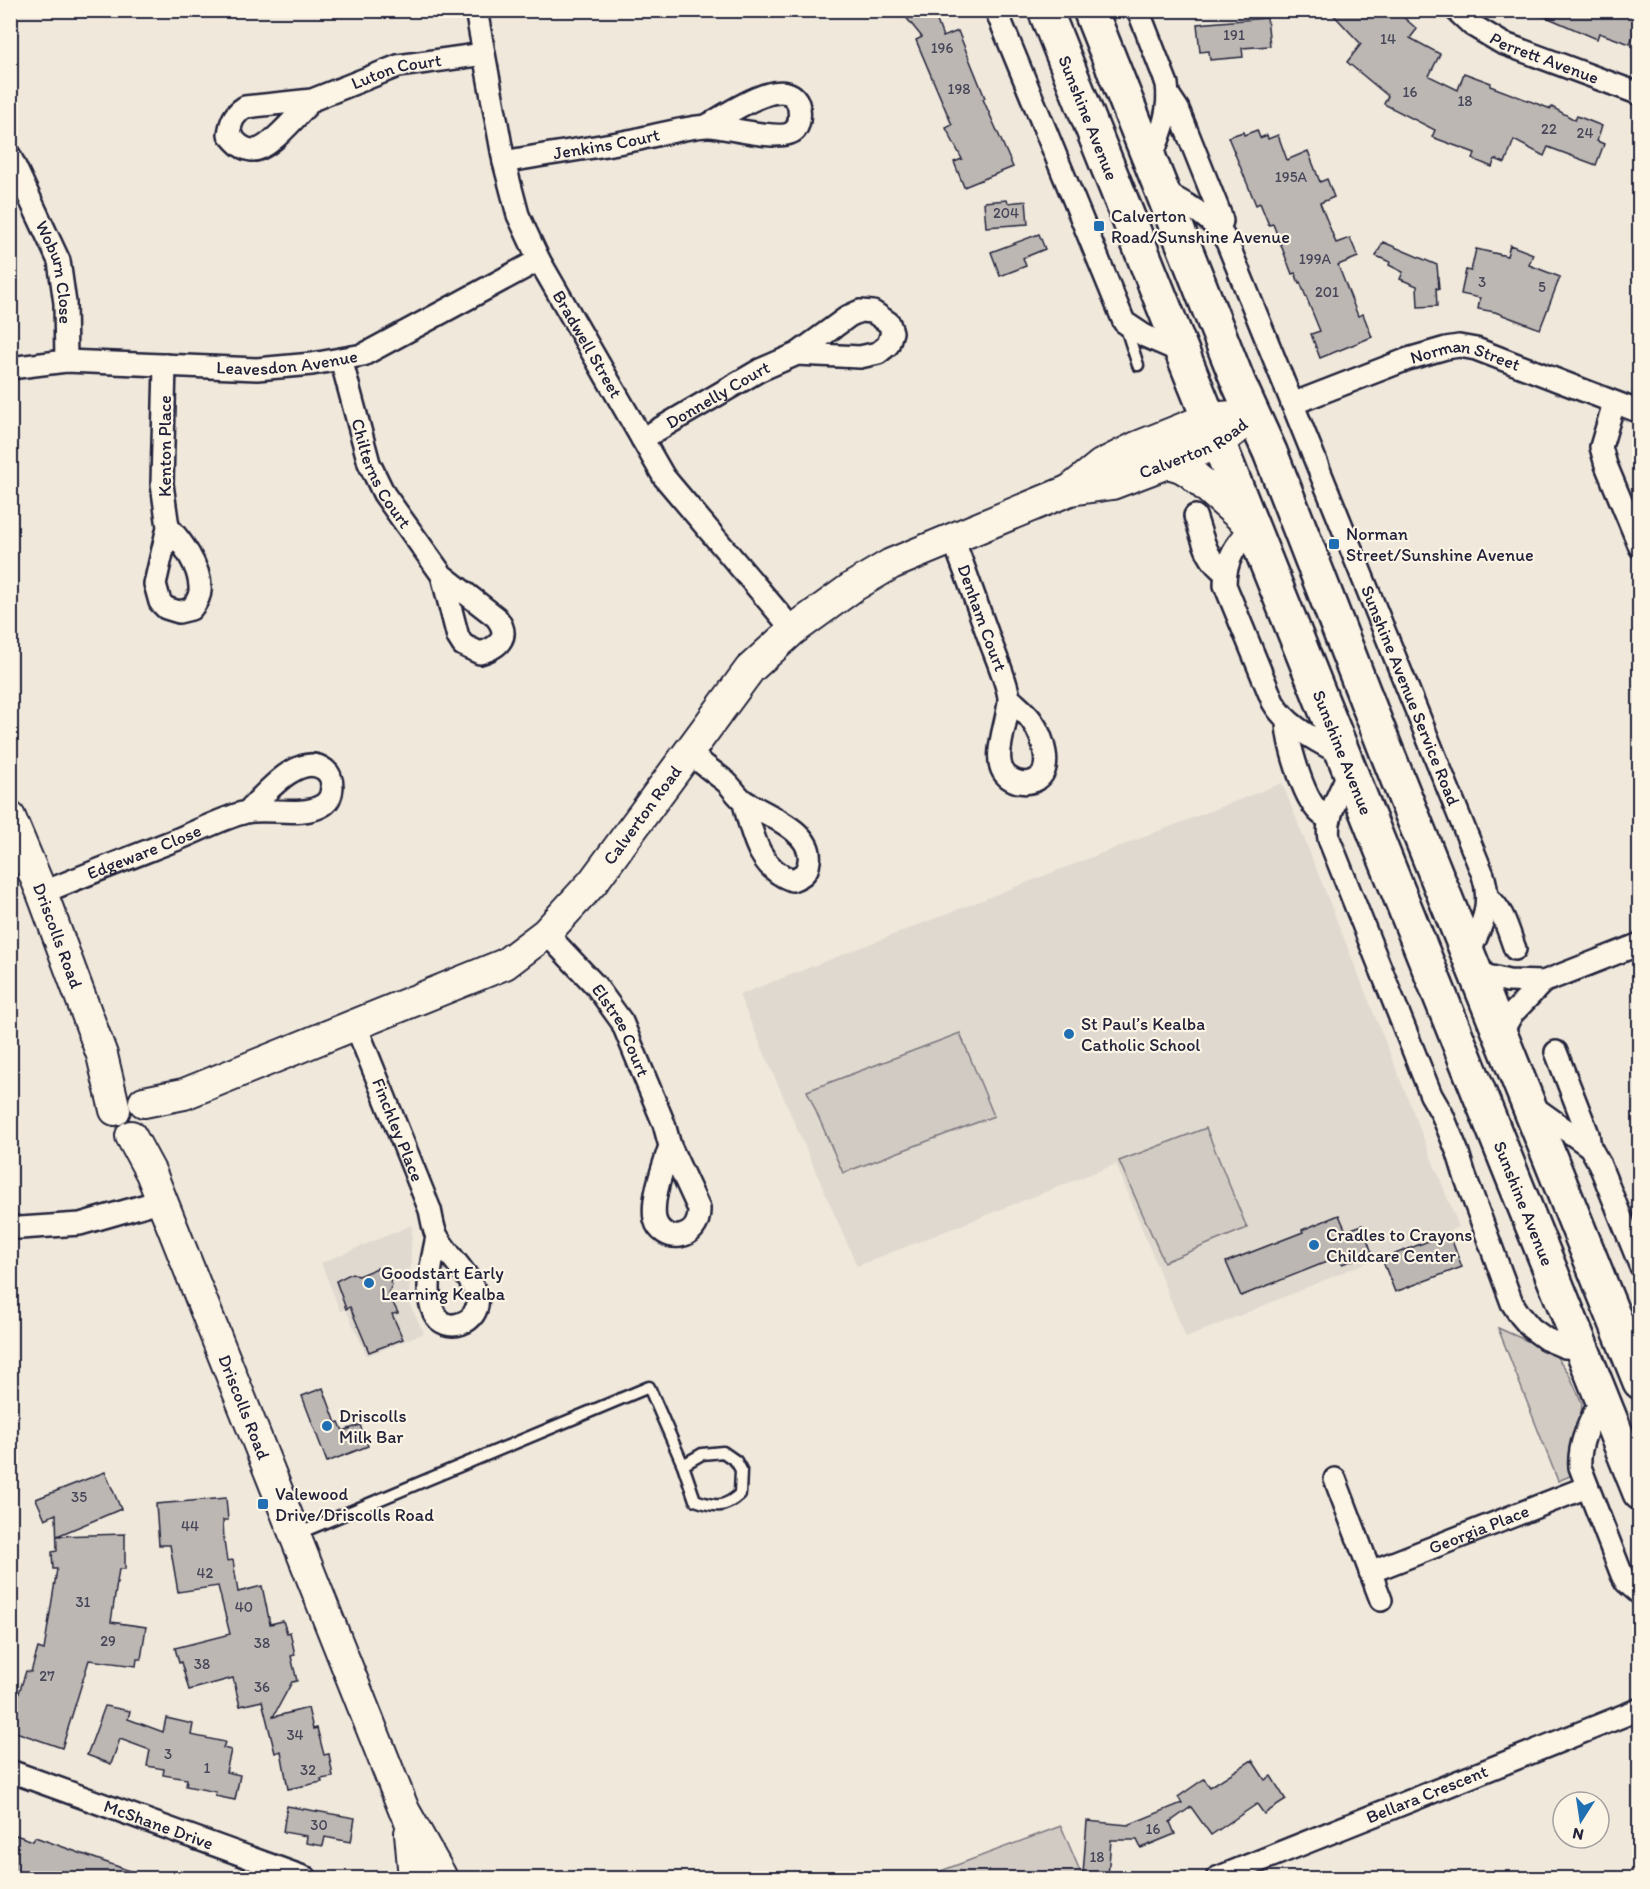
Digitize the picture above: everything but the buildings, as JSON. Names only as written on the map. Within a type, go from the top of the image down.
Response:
[{"type":"main road","name":"Sunshine Avenue","points":[[1046,10],[1346,764],[1640,1493]]},
{"type":"main road","points":[[1090,10],[1640,1382]]},
{"type":"main road","points":[[1581,1348],[1616,1324]]},
{"type":"street","name":"Bradwell Street","points":[[476,10],[504,162],[518,215],[539,260],[664,477],[793,630]]},
{"type":"street","points":[[996,10],[1124,322],[1144,336],[1182,352]]},
{"type":"street","name":"Sunshine Avenue Service Road","points":[[1138,10],[1167,84],[1168,94],[1167,114],[1150,160]]},
{"type":"street","name":"Perrett Avenue","points":[[1456,10],[1472,25],[1502,43],[1640,94]]},
{"type":"street","name":"Luton Court","points":[[312,100],[398,66],[484,54]]},
{"type":"street","name":"Sunshine Avenue Service Road","points":[[1168,94],[1178,109],[1220,214],[1222,221],[1219,230]]},
{"type":"street","name":"Jenkins Court","points":[[504,162],[708,125]]},
{"type":"street","name":"Woburn Close","points":[[10,156],[59,261],[65,303],[66,361]]},
{"type":"street","name":"Sunshine Avenue Service Road","points":[[1162,191],[1185,204],[1219,230],[1227,242],[1483,875],[1488,898],[1496,904],[1502,914],[1515,950]]},
{"type":"street","name":"Leavesdon Avenue","points":[[10,368],[66,361],[257,369],[363,356],[539,260]]},
{"type":"street","name":"Norman Street","points":[[1292,404],[1408,359],[1459,346],[1504,358],[1640,412]]},
{"type":"street","name":"Donnelly Court","points":[[642,439],[760,370],[797,354]]},
{"type":"street","name":"Chilterns Court","points":[[341,360],[369,463],[384,494],[442,575]]},
{"type":"street","name":"Kenton Place","points":[[165,365],[162,484],[168,527]]},
{"type":"street","points":[[1614,403],[1601,447],[1606,465],[1640,547]]},
{"type":"street","name":"Calverton Road","points":[[1070,490],[1101,465],[1137,447],[1214,431],[1254,415]]},
{"type":"street","name":"Calverton Road","points":[[137,1116],[184,1094],[505,964],[546,933],[593,882],[750,669],[793,630],[854,586],[882,569],[1070,490],[1112,484],[1168,463],[1214,431]]},
{"type":"street","points":[[1168,463],[1191,473],[1252,527],[1237,543],[1225,572],[1225,585],[1278,712],[1346,764],[1327,831],[1329,840],[1427,1087],[1442,1114],[1458,1153],[1512,1303],[1531,1328],[1546,1339],[1564,1347],[1581,1348]]},
{"type":"street","points":[[1195,516],[1211,559],[1217,568],[1225,572]]},
{"type":"street","name":"Denham Court","points":[[952,539],[1009,698]]},
{"type":"street","points":[[1287,721],[1289,743],[1309,798],[1320,814],[1330,819]]},
{"type":"street","points":[[688,752],[727,783],[743,800]]},
{"type":"street","name":"Edgeware Close","points":[[42,893],[247,812]]},
{"type":"street","name":"Driscolls Road","points":[[10,817],[42,893],[102,1055],[137,1116],[160,1201],[404,1810],[429,1878]]},
{"type":"street","points":[[1488,898],[1472,964],[1508,981],[1543,982],[1640,944]]},
{"type":"street","name":"Elstree Court","points":[[546,933],[596,987],[622,1022],[664,1124],[670,1146]]},
{"type":"street","points":[[1500,1035],[1512,1014],[1543,982]]},
{"type":"street","name":"Finchley Place","points":[[356,1026],[430,1210],[437,1236]]},
{"type":"street","points":[[1556,1052],[1588,1134],[1590,1148],[1599,1163],[1640,1264]]},
{"type":"street","points":[[1528,1103],[1590,1148]]},
{"type":"street","points":[[10,1226],[20,1228],[80,1224],[160,1201]]},
{"type":"street","points":[[1601,1399],[1590,1422],[1579,1458],[1580,1467],[1622,1575],[1626,1582],[1640,1594]]},
{"type":"street","points":[[1335,1479],[1381,1600]]},
{"type":"street","name":"Georgia Place","points":[[1370,1572],[1587,1487]]},
{"type":"street","name":"Bellara Crescent","points":[[1216,1878],[1640,1709]]},
{"type":"street","name":"McShane Drive","points":[[10,1771],[306,1878]]},
{"type":"lane","points":[[1124,322],[1138,365]]},
{"type":"lane","points":[[294,1535],[649,1388],[683,1465],[695,1500],[711,1505],[729,1504],[740,1494],[741,1470],[736,1461],[723,1452],[702,1454],[683,1465]]},
{"type":"shaded area","name":"St Paul’s Kealba Catholic School","points":[[1282,783],[1459,1227],[1365,1263],[1186,1338],[1116,1164],[857,1266],[739,995]]},
{"type":"shaded area","points":[[960,1033],[994,1116],[843,1173],[807,1091]]},
{"type":"shaded area","points":[[1206,1128],[1247,1228],[1164,1262],[1119,1161]]},
{"type":"shaded area","name":"Goodstart Early Learning Kealba","points":[[412,1225],[409,1303],[424,1333],[367,1356],[346,1310],[340,1311],[321,1263]]},
{"type":"shaded area","points":[[1498,1328],[1548,1350],[1556,1356],[1568,1372],[1582,1403],[1581,1414],[1570,1448],[1570,1476],[1558,1481]]},
{"type":"shaded area","points":[[1061,1826],[1083,1878],[922,1878]]},
{"type":"place","name":"Calverton Road/Sunshine Avenue","points":[[1099,226]]},
{"type":"place","name":"Norman Street/Sunshine Avenue","points":[[1334,544]]},
{"type":"place","name":"St Paul’s Kealba Catholic School","points":[[1069,1034]]},
{"type":"place","name":"Cradles to Crayons Childcare Center","points":[[1314,1245]]},
{"type":"place","name":"Goodstart Early Learning Kealba","points":[[369,1283]]},
{"type":"place","name":"Driscolls Milk Bar","points":[[327,1426]]},
{"type":"place","name":"Valewood Drive/Driscolls Road","points":[[263,1504]]}]
